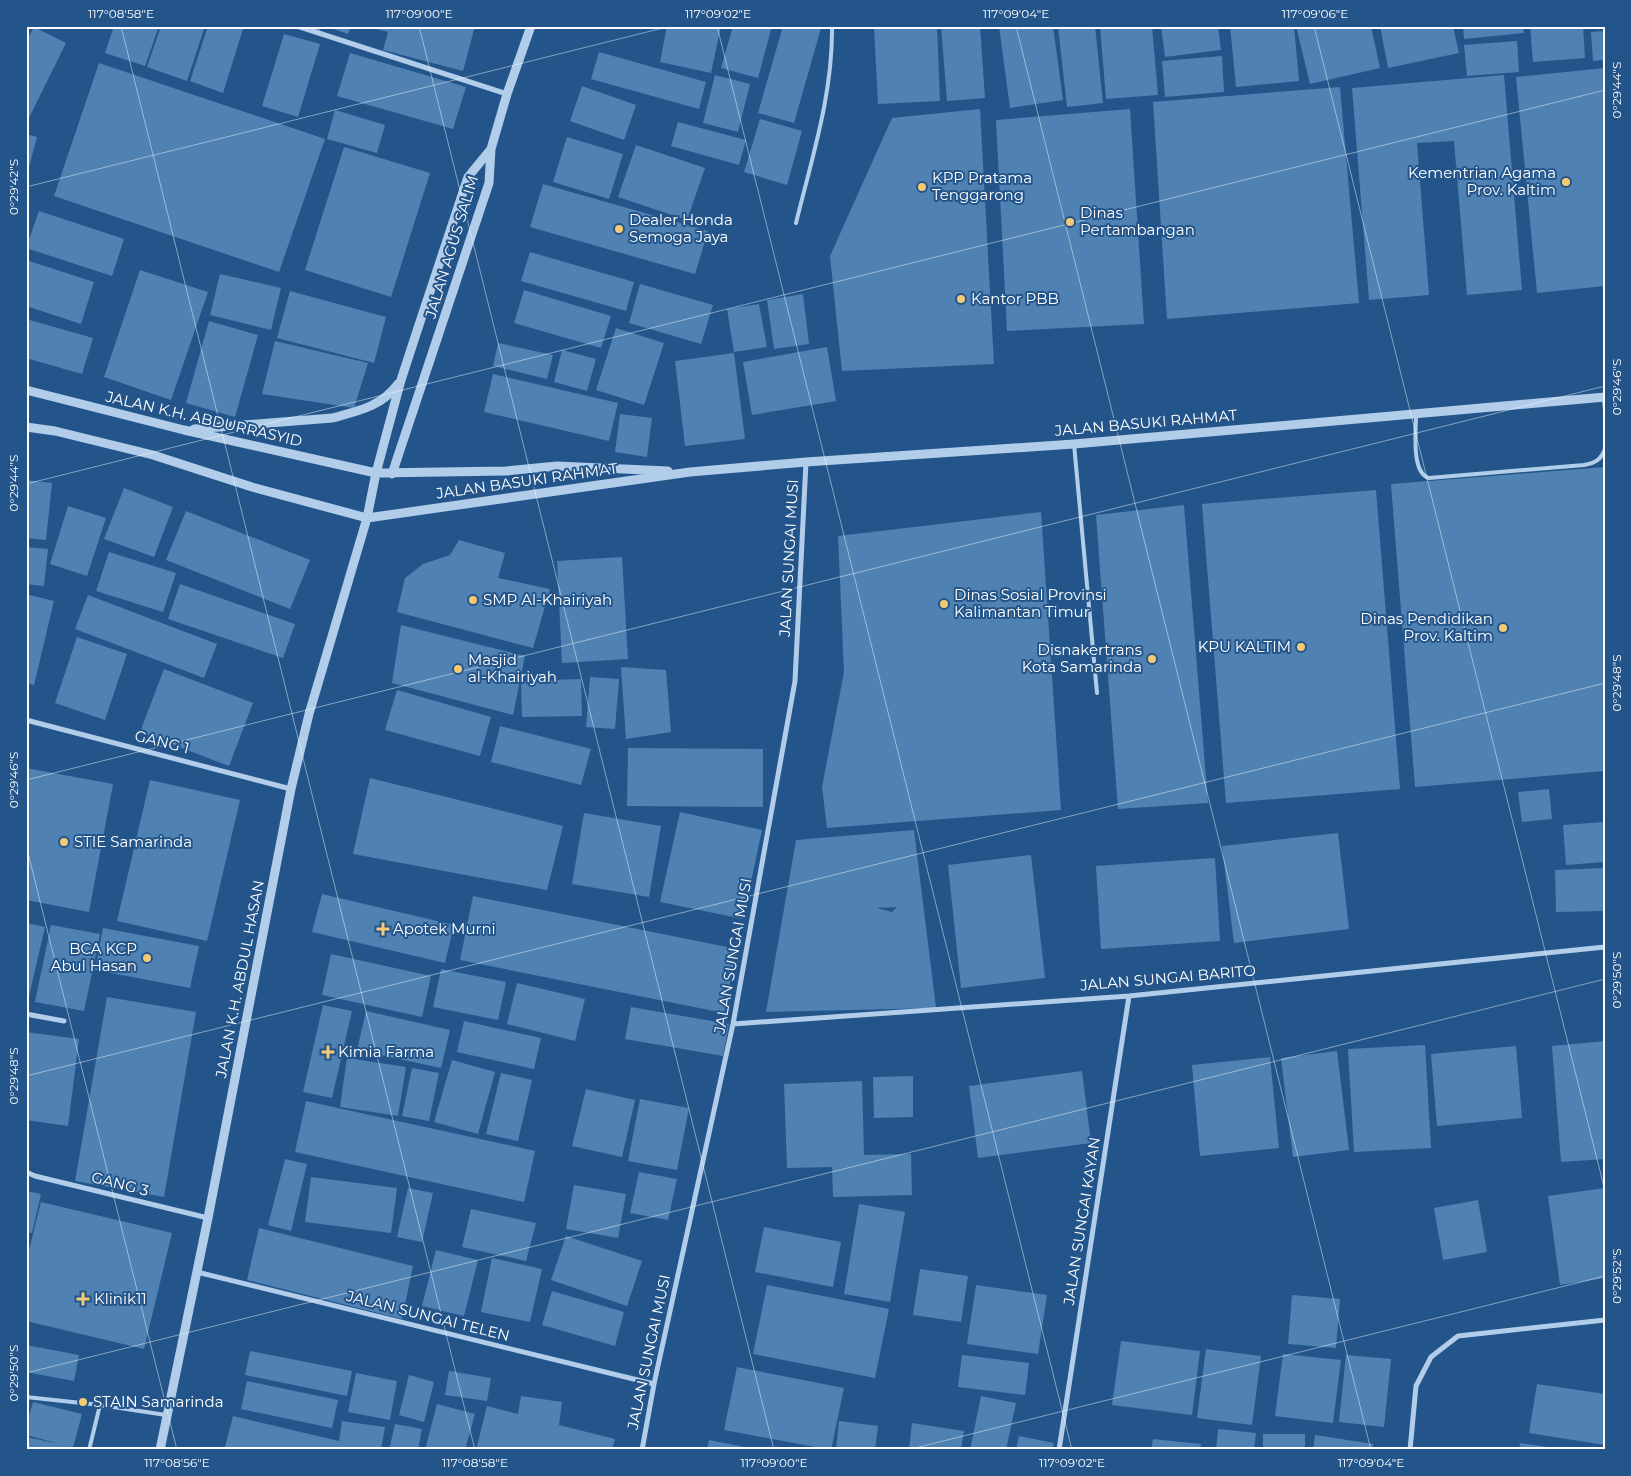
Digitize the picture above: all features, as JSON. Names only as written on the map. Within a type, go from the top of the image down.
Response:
[{"type":"street","points":[[297,26],[507,94]]},
{"type":"street","name":"JALAN AGUS SALIM","points":[[392,474],[489,183],[490,149],[531,26]]},
{"type":"street","points":[[26,427],[55,431],[153,456],[252,487],[368,518],[376,473],[401,380],[468,177],[490,149]]},
{"type":"street","points":[[184,430],[332,418],[380,402],[393,391],[401,380]]},
{"type":"street","name":"JALAN K.H. ABDURRASYID","points":[[26,390],[184,430],[376,473]]},
{"type":"street","name":"JALAN BASUKI RAHMAT","points":[[368,518],[690,472],[806,462],[1074,444],[1604,397]]},
{"type":"street","name":"JALAN SUNGAI MUSI","points":[[642,1450],[654,1384],[733,1024],[795,681],[806,462]]},
{"type":"street","name":"JALAN BASUKI RAHMAT","points":[[376,473],[506,471],[557,466],[690,472]]},
{"type":"street","name":"JALAN K.H. ABDUL HASAN","points":[[160,1450],[208,1218],[291,789],[308,714],[368,518]]},
{"type":"street","name":"GANG 1","points":[[26,720],[291,789]]},
{"type":"street","name":"JALAN SUNGAI BARITO","points":[[733,1024],[1129,996],[1605,948]]},
{"type":"street","name":"JALAN SUNGAI KAYAN","points":[[1059,1450],[1129,996]]},
{"type":"street","points":[[26,1014],[64,1021]]},
{"type":"street","name":"GANG 3","points":[[26,1172],[35,1176],[208,1218]]},
{"type":"street","name":"JALAN SUNGAI TELEN","points":[[197,1272],[654,1384]]},
{"type":"street","points":[[1410,1450],[1416,1386],[1431,1357],[1458,1336],[1605,1320]]},
{"type":"lane","points":[[796,223],[826,102],[832,52],[832,26]]},
{"type":"lane","points":[[1604,397],[1605,410]]},
{"type":"lane","points":[[1416,413],[1419,470],[1424,477],[1429,478],[1584,465],[1599,459],[1605,449]]},
{"type":"lane","points":[[1074,444],[1097,693]]},
{"type":"lane","points":[[26,1397],[100,1405],[166,1415]]},
{"type":"lane","points":[[89,1450],[100,1405]]},
{"type":"building","points":[[114,26],[159,26],[145,66],[105,53]]},
{"type":"building","points":[[161,26],[205,26],[187,81],[147,67]]},
{"type":"building","points":[[208,26],[244,26],[223,93],[190,81]]},
{"type":"building","points":[[307,26],[321,26],[320,31]]},
{"type":"building","points":[[325,26],[351,26],[348,34]]},
{"type":"building","points":[[373,26],[475,26],[463,71],[383,50],[388,32],[372,28]]},
{"type":"building","points":[[606,26],[627,26],[626,29],[606,28]]},
{"type":"building","points":[[667,26],[721,26],[711,73],[660,62]]},
{"type":"building","points":[[733,26],[772,26],[758,78],[721,68]]},
{"type":"building","points":[[783,26],[814,26],[821,28],[794,123],[758,113]]},
{"type":"building","points":[[937,26],[940,101],[878,104],[874,28]]},
{"type":"building","points":[[941,26],[980,26],[985,98],[947,101]]},
{"type":"building","points":[[999,26],[1053,26],[1063,100],[1010,108]]},
{"type":"building","points":[[1058,26],[1095,26],[1103,103],[1067,107]]},
{"type":"building","points":[[1100,26],[1152,26],[1158,95],[1106,99]]},
{"type":"building","points":[[1161,26],[1218,26],[1221,50],[1165,57]]},
{"type":"building","points":[[1230,26],[1294,26],[1299,81],[1236,87]]},
{"type":"building","points":[[1296,26],[1371,26],[1380,68],[1310,84]]},
{"type":"building","points":[[1380,26],[1453,26],[1459,53],[1388,68]]},
{"type":"building","points":[[1463,26],[1523,26],[1524,33],[1464,39]]},
{"type":"building","points":[[1530,26],[1583,26],[1585,58],[1533,62]]},
{"type":"building","points":[[34,27],[66,43],[26,124],[26,42]]},
{"type":"building","points":[[1605,31],[1605,60],[1593,61],[1591,32]]},
{"type":"building","points":[[284,34],[320,44],[298,117],[262,106]]},
{"type":"building","points":[[1517,41],[1519,72],[1467,76],[1464,45]]},
{"type":"building","points":[[599,52],[706,82],[699,109],[591,79]]},
{"type":"building","points":[[350,53],[466,87],[453,129],[337,96]]},
{"type":"building","points":[[1222,56],[1224,92],[1165,97],[1162,61]]},
{"type":"building","points":[[99,63],[325,139],[279,272],[54,196]]},
{"type":"building","name":"Kementrian Agama Prov. Kaltim","points":[[1605,68],[1605,286],[1537,293],[1516,77]]},
{"type":"building","points":[[715,75],[750,84],[738,132],[703,123]]},
{"type":"building","points":[[1504,75],[1522,290],[1467,295],[1454,141],[1417,143],[1429,295],[1369,300],[1352,88]]},
{"type":"building","points":[[582,86],[636,105],[624,140],[570,121]]},
{"type":"building","points":[[1340,87],[1359,303],[1167,319],[1153,102]]},
{"type":"building","name":"KPP Pratama Tenggarong","points":[[980,109],[994,364],[842,371],[830,256],[892,118]]},
{"type":"building","name":"Dinas Pertambangan","points":[[1130,109],[1144,324],[1007,331],[996,120]]},
{"type":"building","points":[[335,110],[385,125],[377,153],[327,139]]},
{"type":"building","points":[[760,119],[802,131],[787,185],[744,172]]},
{"type":"building","points":[[678,122],[746,140],[739,165],[671,146]]},
{"type":"building","points":[[26,134],[37,137],[27,175],[26,175]]},
{"type":"building","points":[[567,137],[623,154],[609,199],[553,182]]},
{"type":"building","points":[[636,145],[705,168],[687,220],[618,197]]},
{"type":"building","points":[[344,147],[430,173],[391,297],[305,270]]},
{"type":"building","name":"Dealer Honda Semoga Jaya","points":[[543,184],[708,231],[695,274],[530,227]]},
{"type":"building","points":[[39,211],[124,239],[112,276],[26,248]]},
{"type":"building","points":[[530,252],[634,282],[626,311],[521,281]]},
{"type":"building","points":[[26,260],[94,282],[81,324],[26,306]]},
{"type":"building","points":[[140,270],[208,292],[171,400],[104,377]]},
{"type":"building","points":[[220,274],[281,288],[271,330],[210,315]]},
{"type":"building","points":[[640,284],[713,305],[701,344],[629,323]]},
{"type":"building","points":[[524,290],[611,316],[601,348],[514,323]]},
{"type":"building","points":[[290,291],[386,317],[374,363],[277,338]]},
{"type":"building","points":[[803,294],[809,344],[774,349],[767,300]]},
{"type":"building","points":[[759,304],[767,347],[734,352],[727,309]]},
{"type":"building","points":[[26,319],[93,338],[82,374],[26,358]]},
{"type":"building","points":[[209,321],[258,335],[235,417],[186,403]]},
{"type":"building","points":[[616,328],[664,343],[644,405],[596,390]]},
{"type":"building","points":[[275,341],[368,363],[354,408],[262,394]]},
{"type":"building","points":[[498,343],[553,355],[547,379],[493,366]]},
{"type":"building","points":[[827,347],[836,401],[752,415],[743,362]]},
{"type":"building","points":[[562,350],[596,359],[587,391],[554,382]]},
{"type":"building","points":[[734,353],[745,439],[685,446],[675,361]]},
{"type":"building","points":[[493,374],[618,403],[609,441],[484,412]]},
{"type":"building","points":[[620,414],[652,418],[647,457],[615,452]]},
{"type":"building","name":"Dinas Pendidikan Prov. Kaltim","points":[[1605,467],[1605,771],[1415,787],[1391,484]]},
{"type":"building","points":[[26,480],[52,483],[46,540],[26,538]]},
{"type":"building","points":[[124,488],[173,507],[154,557],[104,539]]},
{"type":"building","name":"KPU KALTIM","points":[[1376,490],[1400,789],[1226,803],[1202,504]]},
{"type":"building","name":"Disnakertrans Kota Samarinda","points":[[1184,505],[1208,803],[1118,809],[1096,515]]},
{"type":"building","points":[[68,506],[106,518],[87,576],[50,564]]},
{"type":"building","points":[[186,511],[310,560],[290,609],[166,560]]},
{"type":"building","name":"Dinas Sosial Provinsi Kalimantan Timur","points":[[1041,512],[1061,810],[827,828],[822,787],[844,672],[838,536]]},
{"type":"building","name":"SMP Al-Khairiyah","points":[[459,540],[505,553],[498,578],[550,589],[533,648],[397,612],[405,578],[423,564],[450,555]]},
{"type":"building","points":[[26,547],[48,549],[44,586],[26,584]]},
{"type":"building","points":[[109,552],[176,573],[163,612],[96,591]]},
{"type":"building","points":[[622,557],[628,659],[562,663],[557,561]]},
{"type":"building","points":[[180,584],[295,624],[283,658],[168,619]]},
{"type":"building","points":[[26,594],[54,601],[34,685],[26,683]]},
{"type":"building","points":[[88,595],[217,644],[204,678],[75,629]]},
{"type":"building","name":"Masjid al-Khairiyah","points":[[401,625],[525,656],[513,715],[392,683]]},
{"type":"building","points":[[77,637],[127,654],[105,720],[55,703]]},
{"type":"building","points":[[621,667],[666,670],[671,732],[626,739]]},
{"type":"building","points":[[164,669],[253,703],[229,766],[140,732]]},
{"type":"building","points":[[590,677],[619,679],[615,729],[586,727]]},
{"type":"building","points":[[581,679],[582,716],[522,717],[521,681]]},
{"type":"building","points":[[397,690],[491,717],[480,756],[385,730]]},
{"type":"building","points":[[500,726],[591,749],[581,785],[491,762]]},
{"type":"building","points":[[628,748],[763,749],[763,807],[627,806]]},
{"type":"building","name":"STIE Samarinda","points":[[26,768],[113,784],[89,912],[26,900]]},
{"type":"building","points":[[370,778],[563,826],[547,890],[353,854]]},
{"type":"building","points":[[150,780],[240,800],[207,941],[117,921]]},
{"type":"building","points":[[1549,789],[1552,819],[1522,822],[1518,792]]},
{"type":"building","points":[[680,812],[762,830],[743,919],[660,902]]},
{"type":"building","points":[[584,813],[661,826],[649,897],[572,884]]},
{"type":"building","points":[[1605,822],[1605,862],[1566,865],[1563,825]]},
{"type":"building","points":[[914,830],[936,1008],[766,1012],[796,840]],"holes":[[[897,907],[892,912],[876,908]]]},
{"type":"building","points":[[1338,833],[1349,929],[1234,943],[1222,846]]},
{"type":"building","points":[[1031,855],[1045,978],[961,988],[948,865]]},
{"type":"building","points":[[1215,858],[1220,941],[1101,949],[1096,866]]},
{"type":"building","points":[[1605,868],[1605,911],[1556,912],[1555,870]]},
{"type":"building","name":"Apotek Murni","points":[[322,894],[454,925],[445,963],[312,932]]},
{"type":"building","points":[[473,896],[737,949],[724,1013],[460,960]]},
{"type":"building","points":[[26,923],[45,927],[27,1005],[26,1005]]},
{"type":"building","points":[[51,925],[100,934],[84,1011],[35,1002]]},
{"type":"building","name":"BCA KCP Abul Hasan","points":[[103,928],[199,946],[190,988],[95,970]]},
{"type":"building","points":[[331,954],[431,976],[422,1017],[322,995]]},
{"type":"building","points":[[441,969],[506,982],[498,1020],[433,1007]]},
{"type":"building","points":[[517,983],[585,999],[575,1041],[507,1024]]},
{"type":"building","points":[[107,997],[196,1012],[164,1197],[75,1181]]},
{"type":"building","name":"Kimia Farma","points":[[323,1005],[352,1011],[332,1098],[303,1092]]},
{"type":"building","points":[[631,1007],[729,1024],[723,1056],[625,1039]]},
{"type":"building","points":[[366,1011],[450,1030],[441,1068],[357,1050]]},
{"type":"building","points":[[464,1021],[541,1038],[534,1069],[457,1052]]},
{"type":"building","points":[[26,1032],[79,1039],[68,1126],[26,1120]]},
{"type":"building","points":[[1605,1041],[1605,1159],[1561,1162],[1552,1046]]},
{"type":"building","points":[[1425,1045],[1431,1148],[1354,1152],[1348,1049]]},
{"type":"building","points":[[1516,1046],[1522,1118],[1437,1126],[1431,1054]]},
{"type":"building","points":[[1337,1051],[1349,1150],[1293,1157],[1281,1058]]},
{"type":"building","points":[[1270,1057],[1279,1148],[1200,1156],[1192,1065]]},
{"type":"building","points":[[347,1058],[406,1067],[398,1116],[340,1107]]},
{"type":"building","points":[[452,1060],[495,1072],[478,1134],[434,1122]]},
{"type":"building","points":[[412,1068],[439,1073],[429,1121],[402,1116]]},
{"type":"building","points":[[1082,1071],[1091,1143],[978,1158],[969,1086]]},
{"type":"building","points":[[501,1073],[532,1080],[518,1141],[486,1134]]},
{"type":"building","points":[[913,1076],[913,1117],[874,1118],[873,1077]]},
{"type":"building","points":[[862,1081],[864,1155],[911,1154],[912,1195],[833,1197],[832,1167],[787,1168],[784,1084]]},
{"type":"building","points":[[586,1089],[635,1100],[622,1157],[572,1146]]},
{"type":"building","points":[[640,1099],[689,1108],[677,1170],[628,1161]]},
{"type":"building","points":[[306,1101],[535,1151],[524,1202],[295,1152]]},
{"type":"building","points":[[285,1159],[307,1164],[291,1231],[268,1225]]},
{"type":"building","points":[[639,1172],[677,1179],[668,1220],[630,1213]]},
{"type":"building","points":[[311,1177],[397,1188],[391,1233],[305,1222]]},
{"type":"building","points":[[574,1185],[626,1194],[618,1238],[566,1229]]},
{"type":"building","points":[[408,1188],[433,1193],[422,1242],[397,1237]]},
{"type":"building","points":[[1605,1188],[1605,1278],[1560,1285],[1548,1196]]},
{"type":"building","points":[[26,1191],[41,1194],[32,1233],[26,1232]]},
{"type":"building","points":[[1478,1200],[1487,1252],[1443,1260],[1434,1208]]},
{"type":"building","points":[[41,1202],[172,1233],[144,1349],[26,1321],[26,1262]]},
{"type":"building","points":[[859,1204],[905,1212],[890,1302],[844,1294]]},
{"type":"building","points":[[471,1209],[536,1223],[526,1261],[462,1247]]},
{"type":"building","points":[[764,1227],[841,1242],[833,1287],[755,1272]]},
{"type":"building","points":[[259,1228],[413,1266],[402,1319],[247,1280]]},
{"type":"building","points":[[566,1236],[642,1261],[627,1306],[551,1280]]},
{"type":"building","points":[[436,1250],[478,1260],[464,1316],[422,1306]]},
{"type":"building","points":[[492,1258],[542,1269],[530,1322],[481,1312]]},
{"type":"building","points":[[920,1269],[968,1276],[961,1322],[913,1315]]},
{"type":"building","points":[[767,1285],[889,1309],[875,1378],[753,1354]]},
{"type":"building","points":[[976,1285],[1047,1295],[1038,1354],[967,1344]]},
{"type":"building","points":[[552,1291],[624,1312],[615,1346],[542,1325]]},
{"type":"building","points":[[1292,1295],[1340,1299],[1336,1348],[1288,1344]]},
{"type":"building","points":[[1121,1341],[1200,1351],[1192,1415],[1112,1405]]},
{"type":"building","points":[[26,1345],[79,1355],[74,1381],[26,1372]]},
{"type":"building","points":[[1206,1349],[1261,1356],[1252,1425],[1197,1418]]},
{"type":"building","points":[[250,1351],[352,1371],[347,1396],[245,1375]]},
{"type":"building","points":[[1283,1354],[1341,1360],[1333,1423],[1275,1416]]},
{"type":"building","points":[[962,1355],[1029,1363],[1025,1395],[958,1387]]},
{"type":"building","points":[[1346,1355],[1391,1359],[1384,1427],[1339,1422]]},
{"type":"building","points":[[737,1367],[844,1388],[831,1450],[724,1430]]},
{"type":"building","points":[[449,1371],[491,1378],[487,1401],[445,1395]]},
{"type":"building","points":[[356,1373],[397,1381],[390,1420],[348,1412]]},
{"type":"building","points":[[409,1375],[434,1382],[424,1422],[399,1415]]},
{"type":"building","points":[[247,1381],[338,1400],[332,1428],[241,1409]]},
{"type":"building","points":[[1537,1384],[1605,1394],[1605,1445],[1529,1433]]},
{"type":"building","points":[[521,1396],[562,1402],[559,1425],[615,1439],[612,1450],[476,1450],[487,1406],[518,1414]]},
{"type":"building","points":[[981,1396],[1016,1403],[1006,1450],[970,1450]]},
{"type":"building","points":[[33,1402],[82,1414],[73,1448],[69,1446],[68,1450],[26,1450],[26,1437],[60,1444],[26,1435],[26,1426]]},
{"type":"building","points":[[437,1404],[475,1414],[465,1450],[425,1450]]},
{"type":"building","points":[[233,1416],[339,1441],[342,1421],[385,1427],[381,1450],[237,1450],[225,1447]]},
{"type":"building","points":[[839,1421],[878,1426],[875,1450],[836,1450]]},
{"type":"building","points":[[912,1423],[964,1431],[961,1450],[909,1450]]},
{"type":"building","points":[[395,1424],[422,1429],[418,1450],[389,1450]]},
{"type":"building","points":[[1218,1429],[1256,1433],[1254,1450],[1216,1450]]},
{"type":"building","points":[[1263,1434],[1305,1434],[1305,1450],[1263,1450]]},
{"type":"building","points":[[1315,1435],[1373,1444],[1372,1450],[1313,1450]]},
{"type":"building","points":[[1019,1436],[1054,1443],[1052,1450],[1016,1450]]},
{"type":"building","points":[[1153,1439],[1201,1444],[1200,1450],[1151,1450]]},
{"type":"building","points":[[709,1440],[754,1449],[754,1450],[707,1450]]},
{"type":"building","points":[[1520,1443],[1561,1449],[1561,1450],[1519,1450]]},
{"type":"place","name":"Kementrian Agama Prov. Kaltim","points":[[1566,182]]},
{"type":"place","name":"KPP Pratama Tenggarong","points":[[922,187]]},
{"type":"place","name":"Dinas Pertambangan","points":[[1070,222]]},
{"type":"place","name":"Dealer Honda Semoga Jaya","points":[[619,229]]},
{"type":"place","name":"Kantor PBB","points":[[961,299]]},
{"type":"place","name":"SMP Al-Khairiyah","points":[[473,600]]},
{"type":"place","name":"Dinas Sosial Provinsi Kalimantan Timur","points":[[944,604]]},
{"type":"place","name":"Dinas Pendidikan Prov. Kaltim","points":[[1503,628]]},
{"type":"place","name":"KPU KALTIM","points":[[1301,647]]},
{"type":"place","name":"Disnakertrans Kota Samarinda","points":[[1152,659]]},
{"type":"place","name":"Masjid al-Khairiyah","points":[[458,669]]},
{"type":"place","name":"STIE Samarinda","points":[[64,842]]},
{"type":"place","name":"Apotek Murni","points":[[383,929]]},
{"type":"place","name":"BCA KCP Abul Hasan","points":[[147,958]]},
{"type":"place","name":"Kimia Farma","points":[[328,1052]]},
{"type":"place","name":"Klinik11","points":[[83,1299]]},
{"type":"place","name":"STAIN Samarinda","points":[[83,1402]]}]
